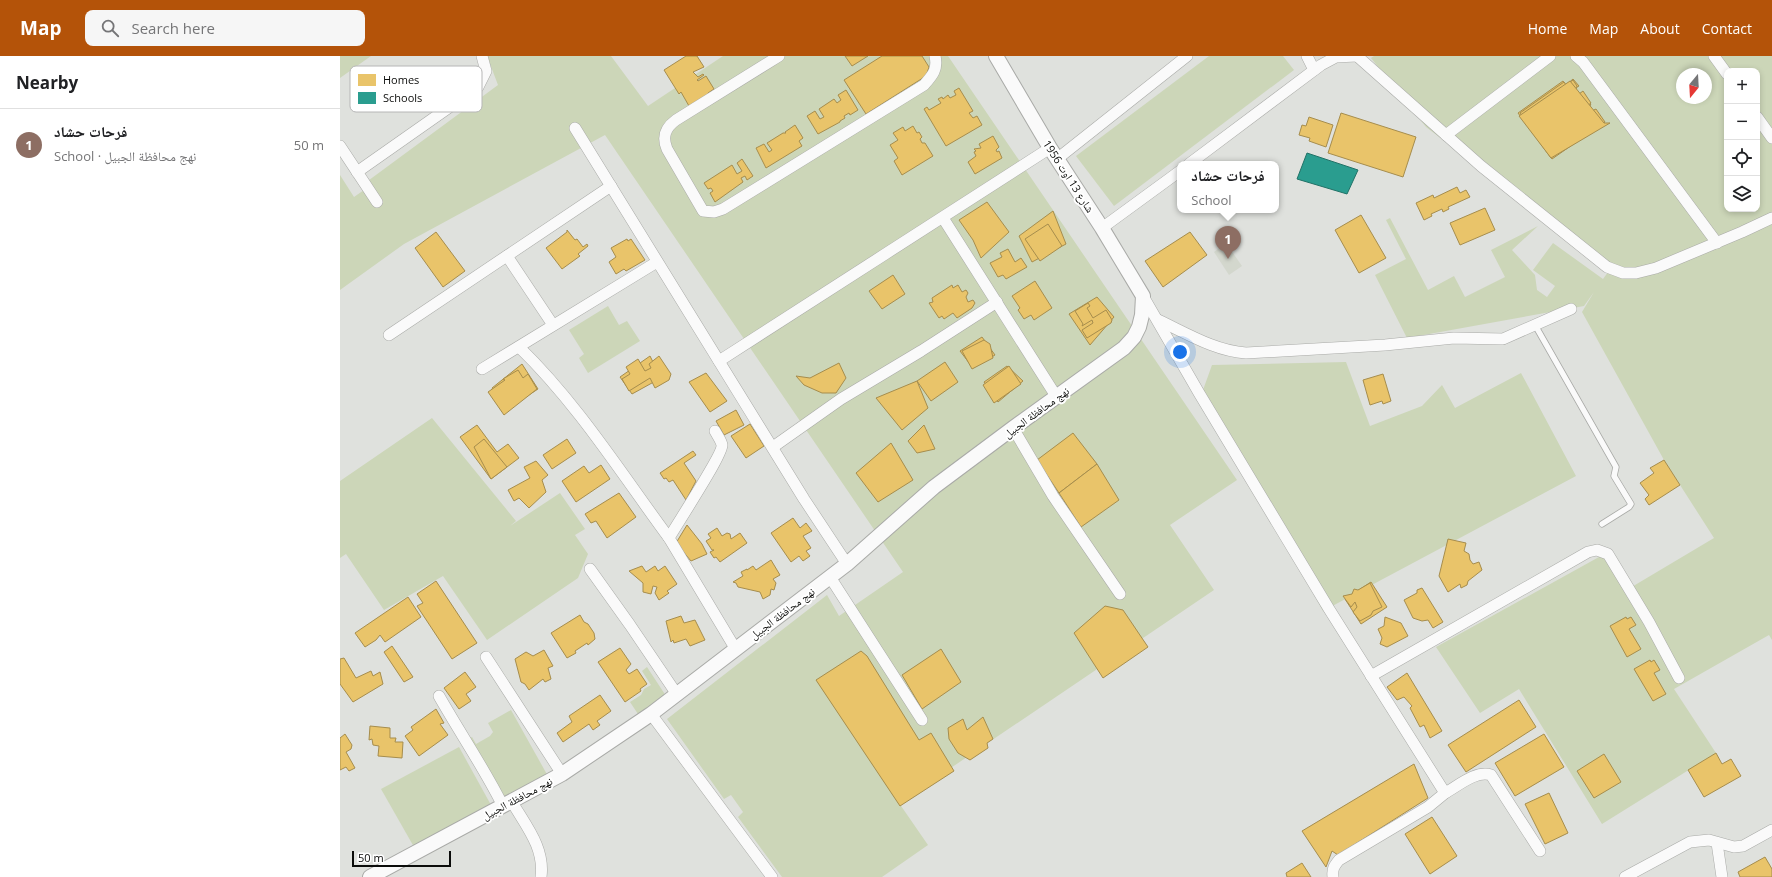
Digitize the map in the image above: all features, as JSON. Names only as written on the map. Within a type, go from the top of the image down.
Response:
[{"type":"street","points":[[482,56],[486,71],[482,79]]},
{"type":"street","points":[[779,56],[676,120],[666,129],[664,139],[667,149],[703,211],[714,212],[723,209],[924,85],[934,75],[937,64],[935,56]]},
{"type":"street","name":"شارع 13 اوت 1956","points":[[996,56],[1054,154],[1102,228],[1143,296]]},
{"type":"street","points":[[719,361],[835,285],[943,218],[1054,154],[1187,56]]},
{"type":"street","points":[[1307,56],[1314,70]]},
{"type":"street","points":[[1193,161],[1314,70],[1336,57],[1356,56],[1535,210],[1607,267],[1623,273],[1636,273],[1656,268],[1772,218]]},
{"type":"street","points":[[1446,135],[1550,56]]},
{"type":"street","points":[[1576,56],[1583,62],[1717,243]]},
{"type":"street","points":[[1714,56],[1724,70]]},
{"type":"street","points":[[357,172],[442,112]]},
{"type":"street","points":[[1760,120],[1772,138]]},
{"type":"street","points":[[575,128],[657,262],[773,446],[804,499],[847,564]]},
{"type":"street","points":[[340,146],[376,202]]},
{"type":"street","points":[[1102,228],[1177,173]]},
{"type":"street","points":[[389,335],[611,186]]},
{"type":"street","points":[[943,218],[1056,396]]},
{"type":"street","points":[[507,256],[553,325]]},
{"type":"street","points":[[482,369],[657,262]]},
{"type":"street","points":[[1143,296],[1236,454],[1371,676],[1445,794]]},
{"type":"street","name":"نهج محافظة الجبيل","points":[[370,877],[562,774],[651,714],[676,693],[847,564],[934,487],[1056,396],[1124,348],[1134,337],[1142,316],[1143,296]]},
{"type":"street","points":[[773,446],[841,399],[921,351],[997,302]]},
{"type":"street","points":[[1158,320],[1220,348],[1232,352],[1246,353],[1385,345],[1454,338],[1503,339],[1571,309]]},
{"type":"street","points":[[519,347],[549,378],[587,426],[669,538],[735,648]]},
{"type":"street","points":[[1013,428],[1053,496],[1120,594]]},
{"type":"street","points":[[669,538],[721,452],[722,444],[715,431]]},
{"type":"street","points":[[1371,676],[1588,552],[1597,550],[1608,554],[1649,622],[1680,678]]},
{"type":"street","points":[[590,569],[676,693]]},
{"type":"street","points":[[830,577],[922,720]]},
{"type":"street","points":[[486,657],[562,774]]},
{"type":"street","points":[[439,696],[492,785],[508,804],[538,846],[542,858],[541,877]]},
{"type":"street","points":[[651,714],[772,877]]},
{"type":"street","points":[[1333,877],[1332,871],[1334,866],[1340,860],[1428,807],[1445,794],[1478,774],[1484,773],[1491,775],[1540,851]]},
{"type":"street","points":[[1625,877],[1674,849],[1690,842],[1709,840],[1734,847],[1743,846],[1772,830]]},
{"type":"street","points":[[1717,842],[1722,877]]},
{"type":"lane","points":[[1535,325],[1616,467],[1614,476],[1631,504],[1629,507],[1602,524]]},
{"type":"shaded area","points":[[1226,243],[1242,266],[1229,275],[1214,252]]},
{"type":"green space","points":[[340,56],[371,56],[357,66],[350,66],[350,71],[340,78]]},
{"type":"green space","points":[[487,56],[611,56],[648,106],[723,56],[948,56],[1237,480],[1170,525],[1214,590],[899,803],[928,845],[882,877],[782,877],[738,817],[743,812],[731,795],[724,799],[667,719],[827,595],[839,616],[903,572],[605,135],[404,244],[340,290],[340,175],[354,197],[364,190],[361,186],[461,112],[482,112],[482,97],[498,85]]},
{"type":"green space","points":[[1209,56],[1283,56],[1294,70],[1114,206],[1076,156]]},
{"type":"green space","points":[[1374,56],[1772,56],[1772,640],[1769,635],[1674,689],[1716,753],[1602,824],[1519,689],[1480,713],[1436,647],[1608,552],[1630,588],[1714,538],[1664,460],[1582,312],[1594,292],[1584,306],[1407,338],[1375,275],[1406,259],[1386,220],[1390,218],[1428,290],[1454,276],[1465,297],[1505,277],[1491,250],[1538,226],[1512,250],[1535,275],[1537,290],[1547,297],[1555,286],[1533,270],[1553,243],[1603,279],[1611,268],[1426,127],[1371,58]]},
{"type":"green space","points":[[608,306],[619,325],[627,321],[640,341],[588,373],[579,358],[584,354],[569,330]]},
{"type":"green space","points":[[1346,362],[1370,426],[1422,406],[1442,385],[1455,408],[1521,373],[1576,476],[1323,611],[1203,390],[1212,365]]},
{"type":"green space","points":[[432,418],[516,521],[510,526],[560,493],[585,529],[575,535],[588,554],[578,578],[487,640],[443,576],[384,610],[346,554],[340,558],[340,481]]},
{"type":"green space","points":[[647,667],[666,696],[638,714],[630,702],[641,695],[644,689],[651,685],[642,671]]},
{"type":"green space","points":[[511,710],[549,778],[504,798],[468,739],[472,737],[476,744],[490,736],[493,732],[488,723]]},
{"type":"green space","points":[[459,747],[491,805],[414,847],[381,789]]},
{"type":"building: Homes","points":[[686,56],[697,56],[704,67],[693,72],[698,77],[703,74],[704,75],[697,80],[698,81],[706,76],[714,89],[708,93],[709,96],[689,106],[681,92],[679,94],[664,70]]},
{"type":"building: Homes","points":[[845,56],[868,56],[852,66]]},
{"type":"building: Homes","points":[[882,56],[922,56],[929,67],[926,76],[866,114],[844,80]]},
{"type":"building: Homes","points":[[1573,79],[1579,86],[1574,89],[1578,94],[1582,93],[1591,105],[1587,107],[1590,111],[1595,110],[1603,121],[1551,158],[1518,113],[1563,81],[1566,85]]},
{"type":"building: Homes","points":[[1573,80],[1577,86],[1576,90],[1579,94],[1583,91],[1591,103],[1586,107],[1590,112],[1596,109],[1605,122],[1552,159],[1520,113],[1564,82],[1566,85]]},
{"type":"building: Homes","points":[[1570,81],[1604,123],[1610,123],[1551,158],[1519,116]]},
{"type":"building: Homes","points":[[959,88],[973,111],[969,113],[973,118],[977,116],[982,125],[946,146],[924,109],[927,107],[929,110],[941,103],[938,99],[942,97],[943,99],[948,95],[950,98],[956,95],[954,91]]},
{"type":"building: Homes","points":[[846,90],[858,110],[850,115],[849,113],[844,116],[845,118],[840,122],[818,134],[807,116],[815,111],[820,119],[824,117],[819,109],[834,99],[837,103],[841,100],[838,95]]},
{"type":"building: Homes","points":[[1341,113],[1416,137],[1403,177],[1328,153]]},
{"type":"building: Homes","points":[[1309,117],[1333,125],[1326,147],[1309,141],[1310,138],[1299,135],[1302,125],[1306,126]]},
{"type":"building: Homes","points":[[795,125],[803,138],[799,141],[802,146],[766,168],[756,148],[764,144],[769,152],[772,150],[767,143],[783,133],[786,133],[785,132]]},
{"type":"building: Homes","points":[[913,126],[917,133],[919,132],[922,137],[920,139],[922,143],[925,143],[933,156],[902,175],[894,161],[898,158],[890,145],[898,140],[893,133],[903,127],[905,131]]},
{"type":"building: Homes","points":[[993,136],[999,147],[996,150],[997,152],[999,151],[1002,158],[975,174],[968,162],[976,156],[974,152],[976,151],[974,149],[981,148],[979,144]]},
{"type":"building: Homes","points":[[742,159],[753,176],[747,180],[745,176],[741,178],[743,182],[715,202],[710,193],[713,191],[711,188],[708,189],[704,183],[732,165],[737,174],[742,171],[737,163]]},
{"type":"building: Homes","points":[[1457,187],[1460,193],[1466,190],[1470,197],[1448,207],[1449,209],[1443,212],[1442,209],[1431,214],[1432,216],[1424,220],[1416,203],[1433,195],[1434,198]]},
{"type":"building: Homes","points":[[987,202],[1009,232],[981,258],[973,240],[959,220]]},
{"type":"building: Homes","points":[[1485,208],[1495,230],[1460,245],[1450,223]]},
{"type":"building: Homes","points":[[1053,211],[1066,244],[1032,262],[1019,236]]},
{"type":"building: Homes","points":[[1361,215],[1386,258],[1359,273],[1335,230]]},
{"type":"building: Homes","points":[[1048,224],[1062,246],[1040,261],[1025,239]]},
{"type":"building: Homes","points":[[567,230],[583,247],[587,244],[588,246],[578,254],[580,256],[562,269],[546,248],[567,232]]},
{"type":"building: Homes","points":[[436,232],[465,271],[443,287],[415,248]]},
{"type":"building: Homes","points":[[1190,232],[1207,255],[1163,287],[1145,261]]},
{"type":"building: Homes","points":[[627,239],[628,241],[631,239],[645,260],[626,271],[624,269],[616,274],[609,262],[616,257],[611,248]]},
{"type":"building: Homes","points":[[1008,249],[1015,262],[1021,258],[1027,267],[1006,279],[1003,275],[998,277],[990,263],[1002,257],[1000,253]]},
{"type":"building: Homes","points":[[893,275],[905,294],[882,309],[869,291]]},
{"type":"building: Homes","points":[[1035,281],[1052,308],[1034,320],[1031,315],[1024,319],[1018,310],[1020,308],[1012,296]]},
{"type":"building: Homes","points":[[952,285],[953,288],[958,285],[962,292],[966,290],[968,293],[966,297],[968,302],[973,300],[975,303],[972,308],[957,318],[953,313],[944,319],[942,316],[939,318],[929,303],[933,302],[932,298]]},
{"type":"building: Homes","points":[[1097,297],[1114,317],[1090,345],[1069,314]]},
{"type":"building: Homes","points":[[1088,303],[1090,306],[1087,308],[1093,318],[1106,310],[1112,320],[1111,323],[1087,338],[1082,330],[1093,323],[1092,320],[1082,326],[1083,324],[1075,311]]},
{"type":"building: Homes","points":[[982,337],[995,355],[973,368],[960,351]]},
{"type":"building: Homes","points":[[984,340],[990,344],[993,358],[972,369],[962,351]]},
{"type":"building: Homes","points":[[650,356],[661,378],[632,394],[620,377]]},
{"type":"building: Homes","points":[[659,356],[671,374],[669,380],[655,388],[650,378],[629,391],[622,379],[630,374],[626,367],[638,359],[645,371],[651,368],[649,364]]},
{"type":"building: Homes","points":[[945,362],[958,382],[931,401],[917,381]]},
{"type":"building: Homes","points":[[839,363],[846,378],[836,393],[822,393],[804,385],[796,376],[810,378]]},
{"type":"building: Homes","points":[[522,364],[538,389],[506,410],[492,388]]},
{"type":"building: Homes","points":[[1007,366],[1023,381],[998,402],[984,382]]},
{"type":"building: Homes","points":[[1009,366],[1021,384],[994,403],[983,385]]},
{"type":"building: Homes","points":[[518,370],[523,378],[528,374],[537,389],[504,415],[488,392],[505,380],[503,379]]},
{"type":"building: Homes","points":[[706,373],[727,401],[710,412],[689,382]]},
{"type":"building: Homes","points":[[1383,374],[1391,401],[1383,404],[1382,401],[1370,405],[1363,380]]},
{"type":"building: Homes","points":[[917,381],[928,408],[902,430],[876,398]]},
{"type":"building: Homes","points":[[736,410],[744,425],[724,435],[716,421]]},
{"type":"building: Homes","points":[[750,424],[764,446],[746,458],[731,436]]},
{"type":"building: Homes","points":[[477,425],[497,452],[508,444],[519,458],[491,479],[460,437]]},
{"type":"building: Homes","points":[[924,425],[935,449],[917,453],[908,441]]},
{"type":"building: Homes","points":[[1073,433],[1097,464],[1059,493],[1037,460]]},
{"type":"building: Homes","points":[[484,439],[507,467],[491,479],[474,447]]},
{"type":"building: Homes","points":[[567,439],[576,453],[552,469],[543,455]]},
{"type":"building: Homes","points":[[891,443],[913,480],[878,502],[856,473]]},
{"type":"building: Homes","points":[[693,451],[696,455],[684,463],[696,481],[686,500],[673,480],[669,482],[666,478],[664,479],[660,473]]},
{"type":"building: Homes","points":[[1664,460],[1680,485],[1649,505],[1645,499],[1649,495],[1640,483],[1654,473],[1650,468]]},
{"type":"building: Homes","points":[[536,461],[548,475],[542,480],[546,492],[529,508],[519,498],[514,501],[508,490],[530,478],[524,467]]},
{"type":"building: Homes","points":[[1097,464],[1119,500],[1081,527],[1059,493]]},
{"type":"building: Homes","points":[[601,465],[610,479],[576,502],[562,481],[584,466],[589,473]]},
{"type":"building: Homes","points":[[619,493],[636,517],[607,538],[596,521],[591,523],[585,514]]},
{"type":"building: Homes","points":[[793,518],[800,528],[806,523],[812,531],[803,536],[811,548],[806,551],[810,556],[803,561],[799,556],[791,562],[771,533]]},
{"type":"building: Homes","points":[[687,525],[702,544],[707,554],[691,561],[676,543]]},
{"type":"building: Homes","points":[[717,528],[722,536],[727,533],[730,534],[731,539],[740,533],[747,543],[720,562],[716,557],[714,558],[710,552],[714,550],[712,550],[706,541],[711,538],[708,534]]},
{"type":"building: Homes","points":[[1448,539],[1466,543],[1464,551],[1469,554],[1470,560],[1473,564],[1479,562],[1482,570],[1468,581],[1467,585],[1461,588],[1460,584],[1448,592],[1439,576]]},
{"type":"building: Homes","points":[[771,560],[780,575],[773,579],[776,583],[774,590],[771,589],[770,595],[763,599],[760,592],[738,587],[736,583],[733,582],[743,576],[741,572],[753,566],[756,570]]},
{"type":"building: Homes","points":[[642,566],[646,572],[655,566],[658,571],[665,566],[677,584],[667,591],[669,593],[659,600],[655,593],[657,587],[653,586],[651,594],[643,592],[643,583],[629,571]]},
{"type":"building: Homes","points":[[436,581],[477,643],[452,659],[417,606],[423,603],[417,594]]},
{"type":"building: Homes","points":[[1371,582],[1387,607],[1361,624],[1345,599]]},
{"type":"building: Homes","points":[[1370,583],[1382,607],[1373,611],[1371,615],[1360,621],[1353,612],[1357,607],[1355,602],[1351,607],[1343,596],[1352,594],[1354,589],[1358,590]]},
{"type":"building: Homes","points":[[1422,588],[1443,622],[1433,628],[1428,620],[1422,621],[1413,618],[1404,600],[1417,593],[1417,590]]},
{"type":"building: Homes","points":[[408,597],[421,617],[385,642],[380,635],[376,640],[365,647],[355,633]]},
{"type":"building: Homes","points":[[1105,606],[1123,610],[1148,647],[1103,678],[1074,633]]},
{"type":"building: Homes","points":[[580,615],[594,633],[595,639],[588,645],[587,643],[575,651],[576,653],[567,658],[551,633]]},
{"type":"building: Homes","points":[[681,616],[684,623],[695,620],[705,640],[690,646],[686,639],[674,643],[673,640],[671,642],[666,621]]},
{"type":"building: Homes","points":[[1385,617],[1401,623],[1408,636],[1387,647],[1380,644],[1382,638],[1378,629],[1384,626]]},
{"type":"building: Homes","points":[[1626,617],[1627,619],[1631,617],[1636,625],[1629,629],[1641,649],[1627,657],[1610,626]]},
{"type":"building: Homes","points":[[392,646],[413,677],[404,682],[384,652]]},
{"type":"building: Homes","points":[[620,648],[631,664],[626,670],[629,674],[637,669],[647,684],[640,689],[641,691],[625,702],[598,662]]},
{"type":"building: Homes","points":[[941,649],[961,682],[922,709],[902,675]]},
{"type":"building: Homes","points":[[544,650],[553,666],[548,668],[551,679],[545,682],[543,679],[529,690],[525,684],[521,682],[515,659],[526,652],[533,656]]},
{"type":"building: Homes","points":[[861,651],[867,656],[919,740],[931,733],[954,771],[900,806],[816,680]]},
{"type":"building: Homes","points":[[344,658],[356,678],[371,671],[373,676],[380,672],[383,684],[353,702],[340,684],[340,659]]},
{"type":"building: Homes","points":[[1650,660],[1651,662],[1654,660],[1660,670],[1654,673],[1666,694],[1653,701],[1634,669]]},
{"type":"building: Homes","points":[[465,672],[476,687],[466,694],[471,701],[459,709],[444,688]]},
{"type":"building: Homes","points":[[1407,673],[1442,731],[1430,738],[1424,725],[1420,727],[1410,708],[1412,706],[1404,697],[1397,700],[1387,687]]},
{"type":"building: Homes","points":[[600,695],[611,711],[597,721],[600,725],[593,730],[589,724],[563,742],[557,733],[572,722],[569,716]]},
{"type":"building: Homes","points":[[1519,700],[1536,727],[1466,772],[1448,745]]},
{"type":"building: Homes","points":[[436,709],[444,723],[440,724],[448,735],[419,756],[405,736],[413,730],[411,727]]},
{"type":"building: Homes","points":[[983,717],[993,739],[987,743],[988,748],[970,760],[958,753],[949,739],[948,728],[963,719],[967,730]]},
{"type":"building: Homes","points":[[370,726],[390,728],[390,738],[396,738],[395,742],[403,742],[402,758],[378,756],[379,746],[373,745],[372,739],[369,740]]},
{"type":"building: Homes","points":[[345,734],[352,745],[351,749],[346,752],[355,768],[349,771],[346,767],[340,770],[340,738]]},
{"type":"building: Homes","points":[[1544,734],[1564,767],[1515,796],[1495,763]]},
{"type":"building: Homes","points":[[1716,753],[1722,764],[1731,759],[1741,776],[1704,797],[1688,770]]},
{"type":"building: Homes","points":[[1604,754],[1621,782],[1594,798],[1577,771]]},
{"type":"building: Homes","points":[[1414,764],[1428,798],[1338,855],[1332,851],[1326,867],[1302,831]]},
{"type":"building: Homes","points":[[1549,793],[1568,833],[1545,844],[1525,804]]},
{"type":"building: Homes","points":[[1432,817],[1457,856],[1430,874],[1405,834]]},
{"type":"building: Homes","points":[[1765,857],[1772,869],[1772,877],[1740,877],[1738,872]]},
{"type":"building: Homes","points":[[1302,863],[1311,877],[1287,877],[1286,873]]},
{"type":"building: Schools","points":[[1307,153],[1358,170],[1347,194],[1297,179]]},
{"type":"place","name":"فرحات حشاد","points":[[1228,259]]}]
